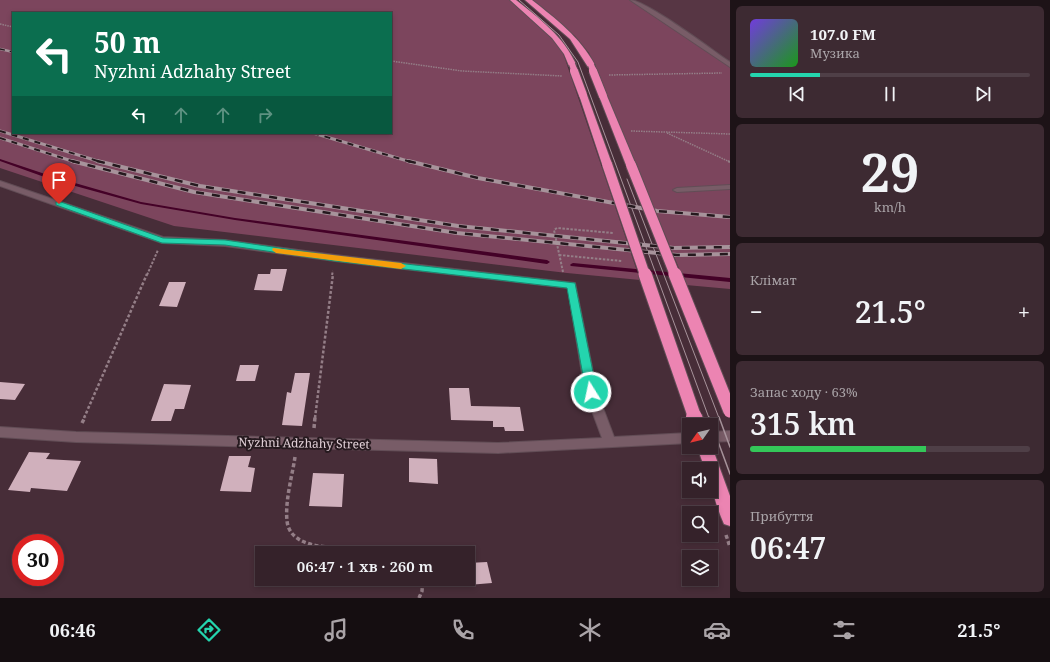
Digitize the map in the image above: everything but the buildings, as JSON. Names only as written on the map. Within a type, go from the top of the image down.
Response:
[{"type":"highway","points":[[513,0],[555,37],[567,53],[572,64],[696,418]]},
{"type":"highway","points":[[528,0],[572,36],[585,53],[591,65],[730,411]]},
{"type":"highway","points":[[707,454],[730,518]]},
{"type":"street","points":[[632,0],[650,10],[729,64]]},
{"type":"street","points":[[0,183],[162,240],[225,243],[335,258],[572,285],[591,392],[608,441]]},
{"type":"street","points":[[677,190],[730,188]]},
{"type":"street","name":"Nyzhni Adzhahy Street","points":[[0,432],[76,437],[498,448],[682,438]]},
{"type":"street","points":[[718,437],[730,436]]},
{"type":"path","points":[[0,24],[12,27]]},
{"type":"path","points":[[638,131],[730,134]]},
{"type":"path","points":[[664,132],[730,162]]},
{"type":"path","points":[[565,284],[554,230],[557,228],[613,233]]},
{"type":"path","points":[[76,437],[162,240]]},
{"type":"path","points":[[559,255],[622,261]]},
{"type":"path","points":[[312,443],[335,258]]},
{"type":"path","points":[[297,443],[286,519],[289,530],[296,538],[319,545],[344,546]]},
{"type":"path","points":[[726,537],[730,547]]},
{"type":"path","points":[[419,598],[422,586]]},
{"type":"shaded area","points":[[0,0],[510,0],[551,37],[563,53],[640,280],[567,273],[174,226],[0,168]]},
{"type":"shaded area","points":[[532,0],[635,0],[653,10],[730,62],[730,289],[686,285],[589,53],[575,36]]},
{"type":"shaded area","points":[[635,0],[730,0],[730,62],[653,10]]},
{"type":"waterway","points":[[0,160],[52,178],[141,203],[235,219],[547,262]]},
{"type":"waterway","points":[[573,265],[730,280]]},
{"type":"tram line","points":[[519,0],[559,35],[578,62],[709,418]]},
{"type":"tram line","points":[[627,179],[719,418]]},
{"type":"tram line","points":[[709,417],[730,474]]},
{"type":"tram line","points":[[719,417],[730,447]]},
{"type":"railway","points":[[0,49],[12,52]]},
{"type":"railway","points":[[0,131],[101,162]]},
{"type":"railway","points":[[316,134],[411,162]]},
{"type":"railway","points":[[0,138],[75,162]]},
{"type":"railway","points":[[72,161],[194,192],[457,233],[677,255],[730,254]]},
{"type":"railway","points":[[408,161],[478,178],[657,211],[730,217]]},
{"type":"railway","points":[[101,162],[200,186],[458,226],[674,248],[730,247]]},
{"type":"slow traffic","points":[[276,250],[401,266]]},
{"type":"route","points":[[59,204],[162,240],[225,243],[335,258],[572,285],[591,392]]}]
